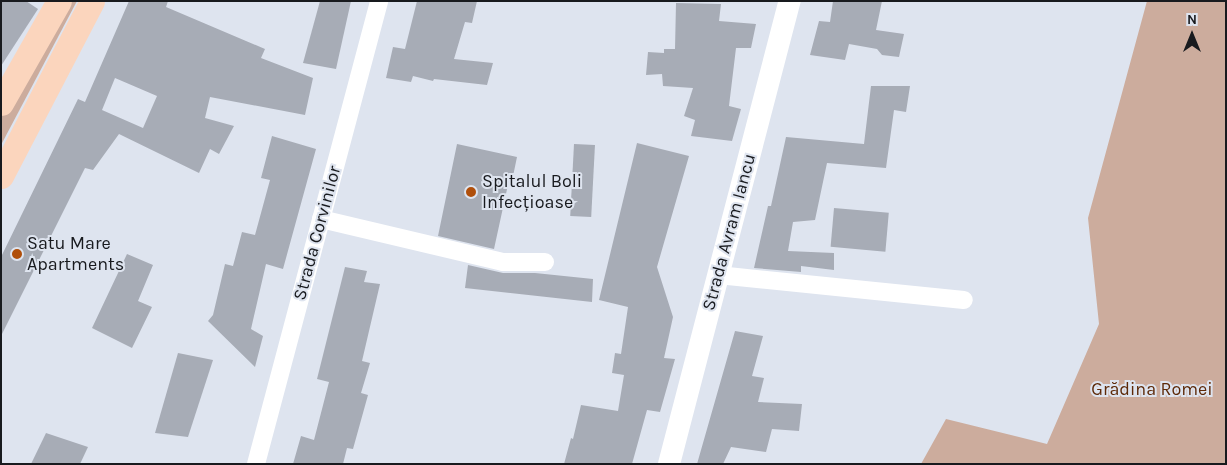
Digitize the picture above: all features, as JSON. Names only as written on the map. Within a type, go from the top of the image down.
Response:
[{"type":"main road","points":[[1,176],[92,1]]},
{"type":"main road","points":[[1,103],[52,3]]},
{"type":"street","name":"Strada Corvinilor","points":[[256,464],[379,1]]},
{"type":"street","name":"Strada Avram Iancu","points":[[669,464],[790,1]]},
{"type":"street","points":[[321,219],[503,262],[544,262]]},
{"type":"street","points":[[718,275],[964,300]]},
{"type":"green space","points":[[72,1],[77,1],[1,145],[1,116]]},
{"type":"green space","name":"Grădina Romei","points":[[1147,1],[1226,1],[1226,464],[921,464],[946,419],[1047,444],[1099,324],[1088,218]]},
{"type":"building","points":[[1,1],[26,1],[38,9],[1,66]]},
{"type":"building","points":[[129,1],[168,1],[166,7],[265,49],[261,58],[313,78],[305,115],[210,97],[205,118],[234,126],[219,154],[210,149],[199,173],[119,134],[93,170],[85,168],[1,336],[1,257],[78,99],[85,102]],"holes":[[[115,78],[157,96],[143,128],[102,110]]]},
{"type":"building","points":[[320,1],[351,1],[336,69],[303,63]]},
{"type":"building","points":[[417,1],[477,1],[472,23],[465,22],[454,59],[493,63],[487,85],[434,79],[433,81],[413,76],[411,82],[386,78],[393,47],[405,49]]},
{"type":"building","points":[[833,1],[882,1],[876,30],[904,34],[899,57],[882,55],[877,49],[849,44],[845,60],[810,55],[819,21],[830,22]]},
{"type":"building","points":[[676,3],[721,4],[719,21],[756,24],[751,48],[736,48],[729,106],[741,109],[732,141],[691,136],[695,120],[684,116],[693,88],[663,86],[662,74],[646,75],[648,52],[664,53],[664,49],[675,49]]},
{"type":"building","points":[[871,86],[910,86],[906,112],[894,110],[886,168],[827,163],[815,220],[793,222],[788,251],[834,253],[834,270],[801,266],[801,272],[754,268],[768,206],[771,206],[786,137],[864,144]]},
{"type":"building","points":[[272,136],[316,149],[283,269],[266,264],[251,329],[263,336],[255,367],[208,321],[213,315],[225,264],[233,266],[242,232],[255,235],[270,180],[261,178]]},
{"type":"building","points":[[637,143],[689,156],[657,267],[673,317],[664,358],[675,359],[660,412],[647,410],[632,464],[564,464],[571,438],[573,439],[581,405],[618,411],[624,375],[612,373],[615,353],[621,354],[628,307],[599,300]]},
{"type":"building","name":"Spitalul Boli Infecțioase","points":[[457,144],[517,157],[512,181],[509,180],[494,249],[438,236]]},
{"type":"building","points":[[574,144],[595,145],[591,217],[570,216]]},
{"type":"building","points":[[834,208],[889,213],[885,252],[831,247]]},
{"type":"building","points":[[127,254],[153,265],[138,301],[152,307],[132,348],[92,328]]},
{"type":"building","points":[[468,265],[503,273],[535,273],[593,279],[592,302],[465,288]]},
{"type":"building","points":[[345,267],[367,271],[364,282],[380,284],[362,361],[370,363],[361,393],[368,395],[353,449],[347,448],[343,464],[293,464],[301,436],[314,440],[329,382],[317,379]]},
{"type":"building","points":[[735,331],[763,336],[752,376],[764,378],[758,402],[802,404],[799,431],[772,429],[766,452],[731,447],[723,464],[697,464]]},
{"type":"building","points":[[178,353],[213,360],[188,437],[155,433]]},
{"type":"building","points":[[46,433],[88,447],[80,464],[31,464]]},
{"type":"place","name":"Spitalul Boli Infecțioase","points":[[471,192]]},
{"type":"place","name":"Satu Mare Apartments","points":[[17,254]]}]
